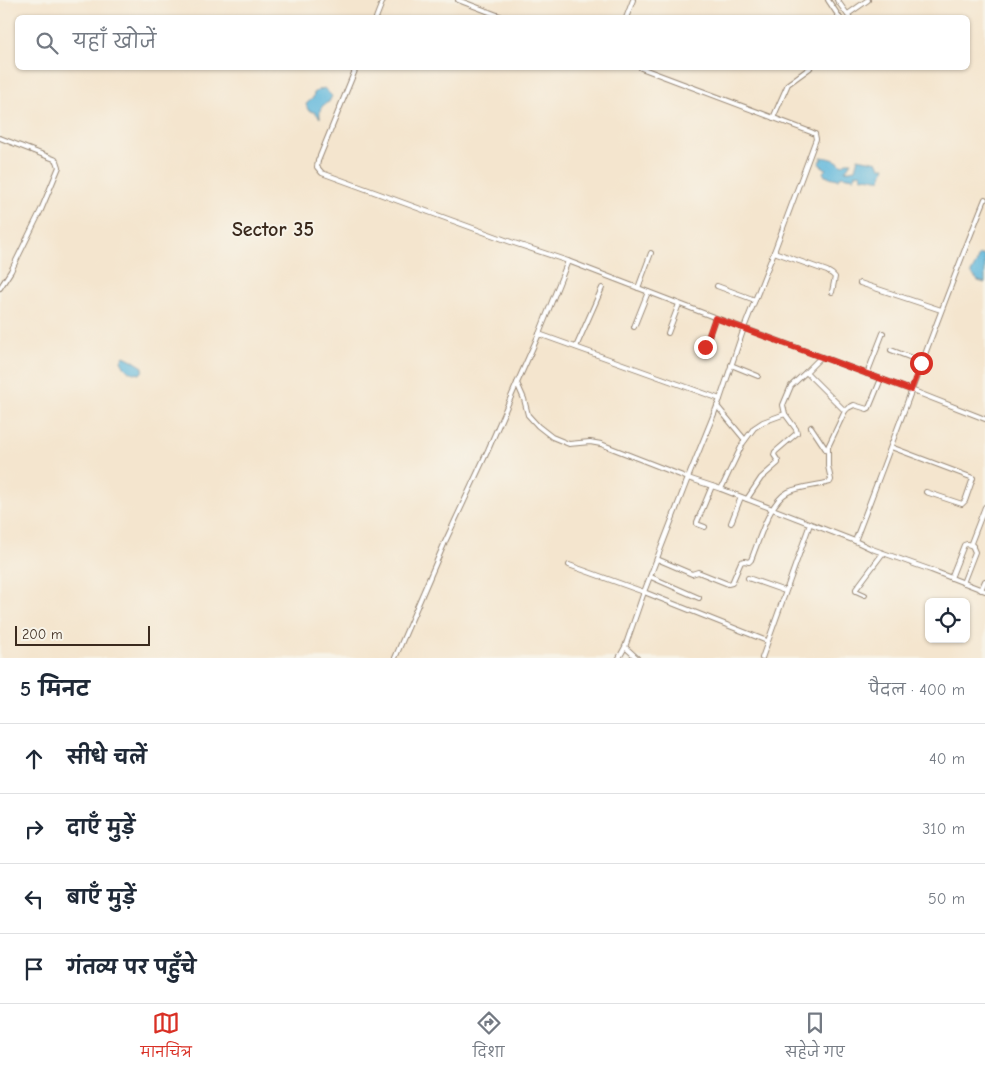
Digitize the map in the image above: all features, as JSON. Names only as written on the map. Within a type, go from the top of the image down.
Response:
[{"type":"street","points":[[377,15],[383,0]]},
{"type":"street","points":[[458,0],[497,15]]},
{"type":"street","points":[[627,15],[633,0]]},
{"type":"street","points":[[828,0],[838,15]]},
{"type":"street","points":[[837,0],[848,15]]},
{"type":"street","points":[[850,15],[868,0]]},
{"type":"street","points":[[355,70],[318,161],[319,171],[322,173],[568,261],[985,419]]},
{"type":"street","points":[[619,658],[625,647],[644,592],[720,399],[744,328],[814,146],[816,136],[812,132],[646,70]]},
{"type":"street","points":[[773,118],[788,84],[807,70]]},
{"type":"street","points":[[0,138],[54,158],[59,167],[44,205],[11,272],[0,288]]},
{"type":"street","points":[[855,541],[941,310],[985,199]]},
{"type":"street","points":[[774,252],[832,274],[835,277],[832,292]]},
{"type":"street","points":[[638,288],[651,253]]},
{"type":"street","points":[[395,658],[539,334],[568,261]]},
{"type":"street","points":[[860,283],[941,310]]},
{"type":"street","points":[[717,286],[755,300]]},
{"type":"street","points":[[576,347],[602,288]]},
{"type":"street","points":[[634,327],[648,292]]},
{"type":"street","points":[[668,333],[679,304]]},
{"type":"street","points":[[705,347],[715,318]]},
{"type":"street","points":[[867,374],[883,333]]},
{"type":"street","points":[[539,334],[720,399]]},
{"type":"street","points":[[891,350],[922,362]]},
{"type":"street","points":[[747,499],[761,478],[778,463],[774,455],[775,452],[797,433],[785,414],[783,407],[792,383],[821,357]]},
{"type":"street","points":[[732,365],[758,376]]},
{"type":"street","points":[[806,372],[846,411]]},
{"type":"street","points":[[657,559],[692,574],[698,572],[732,584],[741,562],[751,560],[771,508],[786,493],[830,482],[828,447],[848,408],[854,405],[867,409],[870,408],[881,379]]},
{"type":"street","points":[[517,383],[528,415],[552,437],[569,444],[590,442],[600,444],[722,489],[983,591],[985,581]]},
{"type":"street","points":[[717,406],[745,440]]},
{"type":"street","points":[[722,489],[745,440],[758,425],[785,414]]},
{"type":"street","points":[[811,426],[827,451]]},
{"type":"street","points":[[891,447],[973,478],[965,501],[962,504],[926,492]]},
{"type":"street","points":[[705,526],[697,524],[697,522],[712,486]]},
{"type":"street","points":[[731,523],[741,497]]},
{"type":"street","points":[[963,583],[975,552],[972,543],[984,507]]},
{"type":"street","points":[[762,658],[810,524]]},
{"type":"street","points":[[951,578],[963,546],[967,544],[973,546]]},
{"type":"street","points":[[865,595],[856,591],[856,589],[883,553]]},
{"type":"street","points":[[570,565],[767,641]]},
{"type":"street","points":[[650,577],[699,598]]},
{"type":"street","points":[[748,578],[785,591]]},
{"type":"street","points":[[625,647],[637,658]]},
{"type":"water","points":[[324,88],[332,96],[329,102],[321,108],[320,118],[316,113],[308,110],[306,104],[313,98],[314,93]]},
{"type":"water","points":[[821,157],[830,158],[842,165],[846,162],[851,162],[845,171],[855,169],[858,158],[878,162],[880,167],[885,167],[881,179],[862,178],[860,173],[856,174],[854,178],[842,176],[838,179],[825,176],[823,172],[826,169],[819,164],[823,160]]},
{"type":"water","points":[[978,256],[985,256],[985,283],[978,281],[971,273]]},
{"type":"water","points":[[124,356],[143,367],[140,374],[126,369],[121,361]]},
{"type":"district","name":"Sector 35","points":[[273,229]]},
{"type":"route","points":[[705,347],[715,318],[911,390],[921,363]]}]
